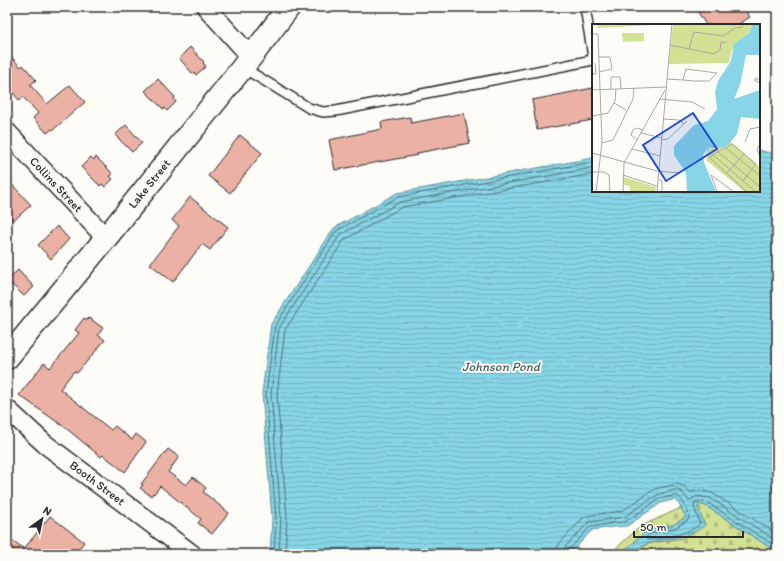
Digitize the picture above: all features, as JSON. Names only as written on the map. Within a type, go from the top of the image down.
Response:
[{"type":"street","points":[[206,7],[247,62]]},
{"type":"street","name":"Lake Street","points":[[7,358],[106,238],[247,62],[289,7]]},
{"type":"street","name":"Collins Street","points":[[7,132],[106,238]]},
{"type":"street","name":"Booth Street","points":[[7,409],[45,444],[192,554]]},
{"type":"lane","points":[[584,7],[592,51]]},
{"type":"lane","points":[[247,62],[309,108],[323,112],[336,111],[592,60]]},
{"type":"green space","points":[[699,504],[706,506],[777,552],[777,554],[630,554],[647,544],[683,538],[705,525],[697,508]]},
{"type":"green space","points":[[681,508],[686,517],[673,525],[648,530],[621,554],[612,554],[615,549],[641,526]]},
{"type":"water","name":"Johnson Pond","points":[[760,150],[777,155],[777,552],[706,506],[699,504],[698,508],[705,525],[698,530],[684,536],[647,544],[632,552],[621,554],[648,530],[673,525],[686,517],[676,499],[661,503],[627,526],[592,530],[570,554],[270,554],[272,518],[262,393],[271,324],[334,228],[397,193],[592,158],[592,192],[760,192]]},
{"type":"building","points":[[695,7],[743,7],[750,17],[739,24],[705,24]]},
{"type":"building","points":[[190,47],[206,66],[196,75],[194,72],[192,73],[179,58]]},
{"type":"building","points":[[7,53],[21,67],[23,65],[36,80],[30,85],[47,104],[70,85],[85,102],[53,130],[52,129],[47,133],[33,118],[38,113],[23,97],[20,101],[7,86]]},
{"type":"building","points":[[158,79],[175,97],[174,99],[176,102],[167,111],[165,108],[163,109],[145,91]]},
{"type":"building","points":[[592,88],[592,120],[537,130],[532,100]]},
{"type":"building","points":[[464,113],[470,143],[417,153],[418,155],[335,170],[329,140],[382,129],[381,122],[410,117],[411,123]]},
{"type":"building","points":[[126,125],[142,143],[132,152],[115,135]]},
{"type":"building","points":[[240,135],[262,153],[230,193],[208,176]]},
{"type":"building","points":[[91,157],[94,160],[96,157],[113,174],[110,176],[113,179],[105,187],[102,184],[100,186],[81,167]]},
{"type":"building","points":[[7,179],[31,205],[13,221],[7,214]]},
{"type":"building","points":[[190,197],[228,227],[210,250],[202,244],[173,282],[150,264],[179,226],[172,220]]},
{"type":"building","points":[[57,226],[69,239],[51,259],[38,245]]},
{"type":"building","points":[[18,270],[34,287],[24,296],[7,280]]},
{"type":"building","points":[[84,318],[87,320],[89,318],[103,328],[98,335],[105,340],[77,373],[74,371],[60,389],[111,430],[115,426],[132,440],[136,434],[146,442],[125,472],[103,455],[101,457],[67,429],[19,395],[44,363],[50,368],[79,333],[75,330]]},
{"type":"building","points":[[168,449],[179,457],[168,472],[186,485],[193,477],[206,488],[203,492],[229,513],[212,534],[198,523],[201,519],[160,486],[151,496],[140,488],[143,485],[141,484]]},
{"type":"building","points":[[50,516],[84,542],[75,554],[7,554],[7,536],[24,549]]}]
